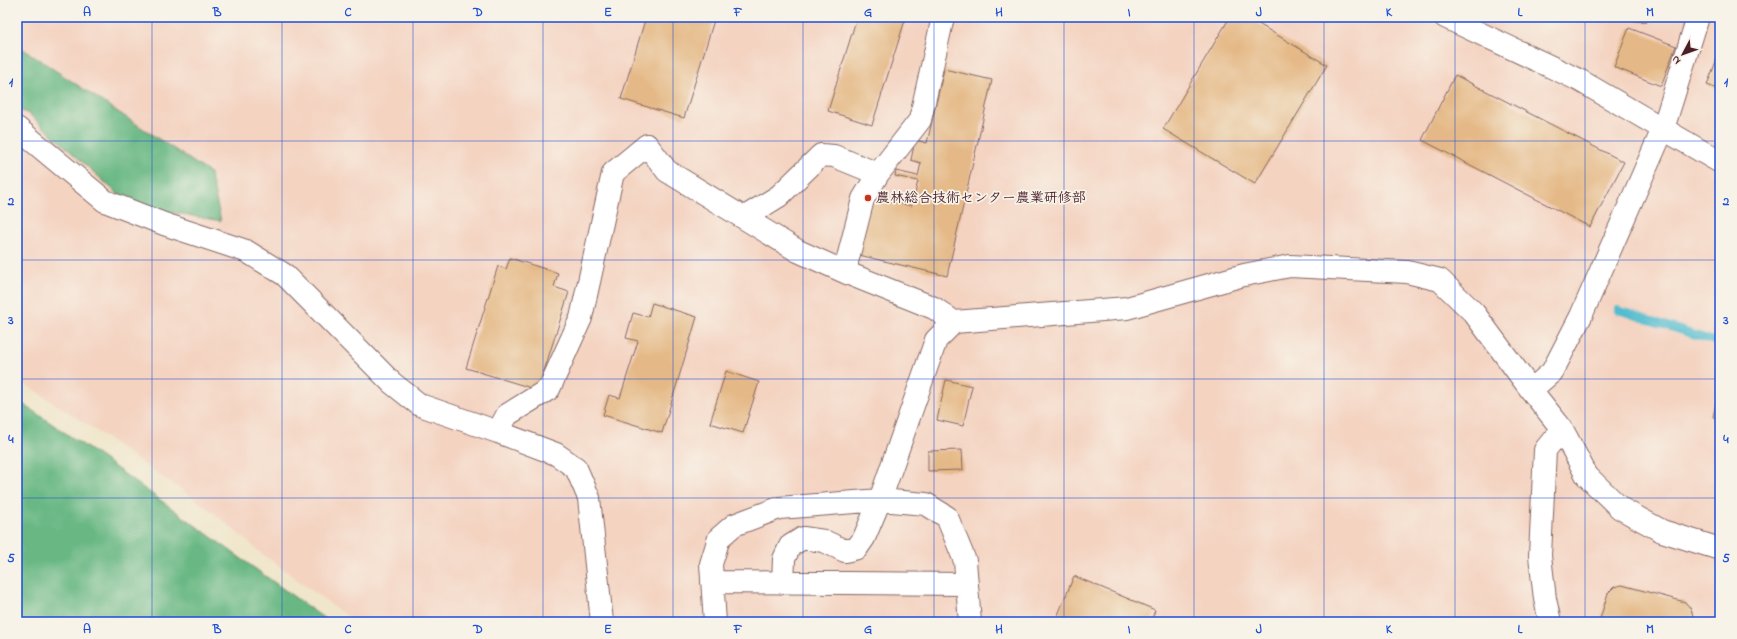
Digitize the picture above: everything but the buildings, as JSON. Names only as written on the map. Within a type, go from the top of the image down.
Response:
[{"type":"lane","points":[[847,273],[847,262],[863,199],[878,174],[920,120],[943,17]]},
{"type":"lane","points":[[1445,17],[1579,80],[1720,162]]},
{"type":"lane","points":[[1531,390],[1552,372],[1581,316],[1663,129],[1698,17]]},
{"type":"lane","points":[[17,128],[105,201],[164,224],[246,251],[285,275],[392,383],[420,405],[556,454],[576,468],[589,498],[602,622]]},
{"type":"lane","points":[[498,432],[507,415],[548,389],[581,318],[614,173],[647,145],[667,171],[745,217],[798,251],[847,273],[934,308],[954,322],[1127,308],[1244,275],[1290,266],[1407,272],[1440,280],[1470,308],[1562,429],[1587,476],[1620,508],[1662,531],[1720,549]]},
{"type":"lane","points":[[745,217],[779,196],[821,155],[834,156],[878,174]]},
{"type":"lane","points":[[783,583],[784,559],[790,546],[803,538],[824,542],[845,551],[857,548],[864,538],[880,500],[936,340],[954,322]]},
{"type":"lane","points":[[1550,622],[1545,599],[1540,556],[1545,450],[1562,429]]},
{"type":"lane","points":[[715,622],[711,564],[719,538],[734,525],[779,508],[880,500],[926,504],[947,517],[965,560],[970,622]]},
{"type":"lane","points":[[712,582],[966,584]]},
{"type":"shaded area","name":"農林総合技術センター農業研修部","points":[[17,17],[1720,17],[1720,622],[350,622],[351,619],[266,557],[208,508],[85,423],[17,379]]},
{"type":"green space","points":[[17,45],[210,173],[221,221],[130,205],[29,114],[17,109]]},
{"type":"green space","points":[[17,400],[102,458],[329,622],[17,622]]},
{"type":"waterway","points":[[1618,310],[1720,343]]},
{"type":"place","name":"農林総合技術センター農業研修部","points":[[868,198]]}]
